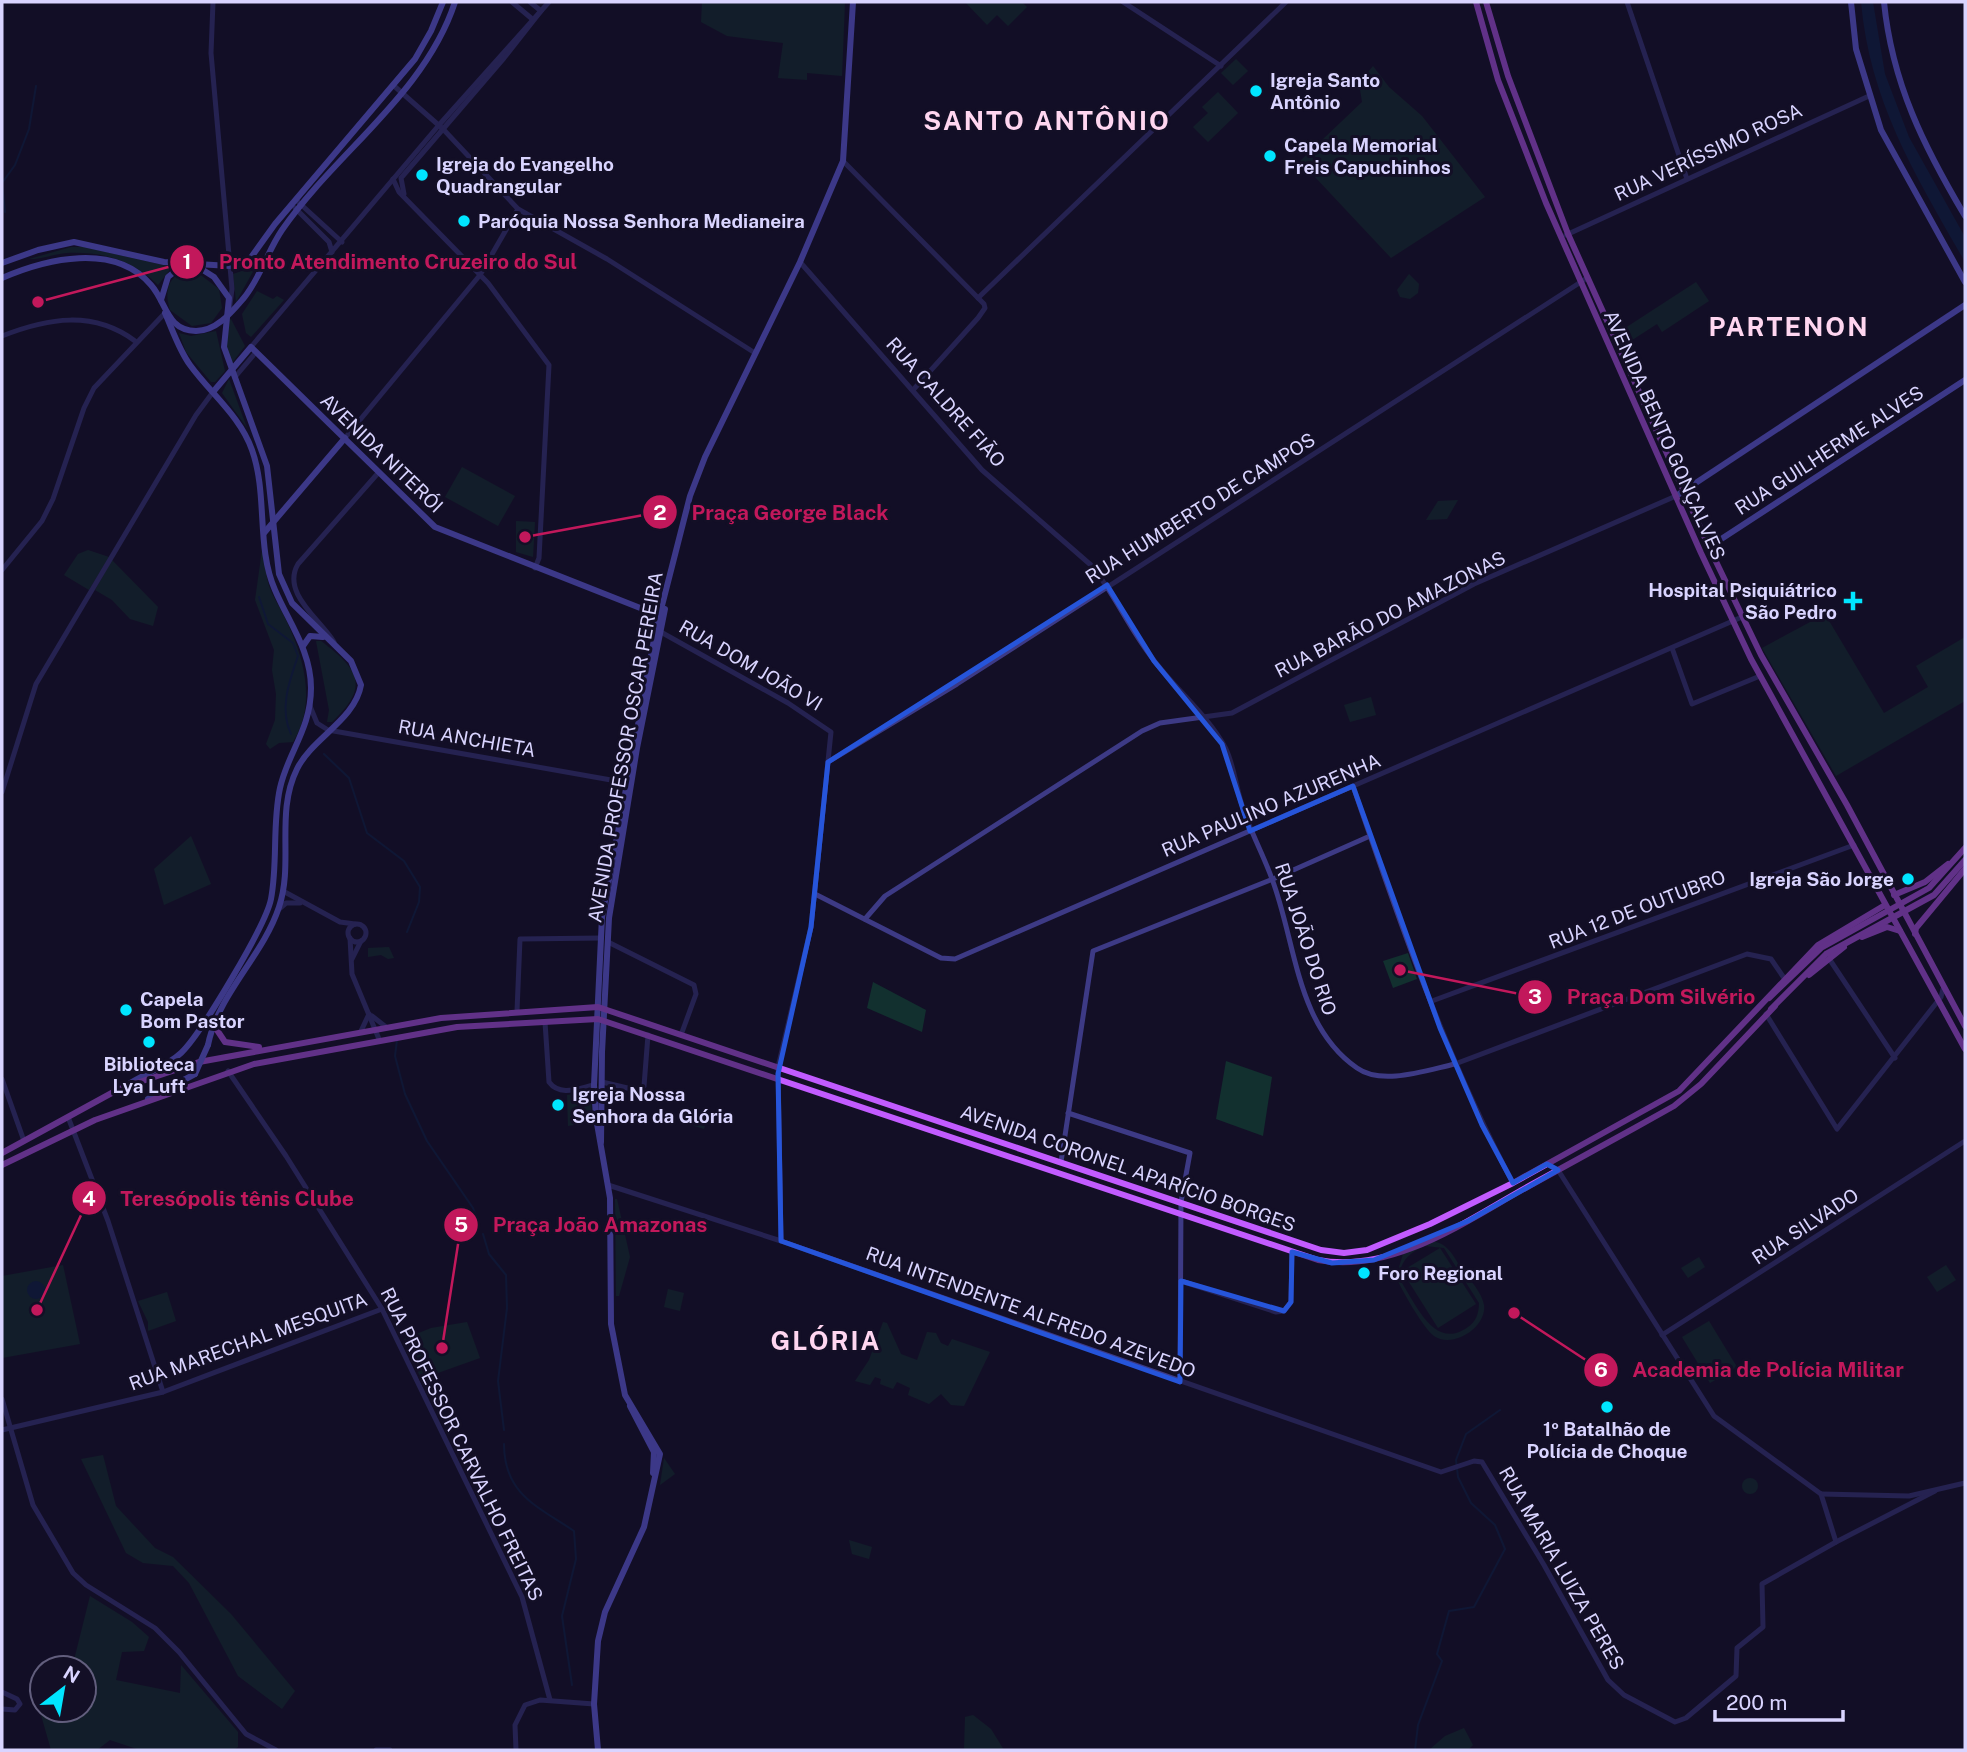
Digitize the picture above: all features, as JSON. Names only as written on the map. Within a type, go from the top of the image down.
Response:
[{"type":"main road","points":[[2,263],[37,250],[74,243],[184,264],[229,267],[247,263],[294,202],[393,85],[432,31],[443,2]]},
{"type":"main road","points":[[165,313],[173,322],[192,331],[213,328],[229,312],[253,286],[283,229],[434,52],[455,2]]},
{"type":"main road","name":"AVENIDA PROFESSOR OSCAR PEREIRA","points":[[601,1144],[604,1135],[601,1082],[604,940],[628,784],[658,630],[695,480],[800,262],[844,161],[853,2]]},
{"type":"main road","name":"AVENIDA BENTO GONÇALVES","points":[[1476,2],[1498,80],[1579,282],[1733,621],[1760,676],[1965,1049]]},
{"type":"main road","name":"AVENIDA BENTO GONÇALVES","points":[[1486,2],[1508,76],[1587,278],[1709,547],[1742,617],[1965,1027]]},
{"type":"main road","points":[[1850,2],[1856,49],[1869,96],[1892,152],[1965,282]]},
{"type":"main road","points":[[1884,2],[1887,36],[1900,86],[1933,163],[1965,216]]},
{"type":"main road","points":[[2,278],[36,264],[64,258],[113,262],[139,273],[161,300],[183,354],[241,428],[251,448],[258,472],[264,533],[274,589],[303,646],[309,665],[310,706],[304,731],[281,786],[270,906],[198,1034],[161,1068],[119,1089]]},
{"type":"main road","points":[[161,300],[168,277],[184,264]]},
{"type":"main road","points":[[146,1100],[187,1080],[200,1068],[213,1025],[278,910],[283,891],[289,789],[309,750],[355,703],[361,685],[356,668],[292,603],[285,591],[279,574],[267,466],[224,347],[229,298],[224,288],[195,265]]},
{"type":"main road","name":"RUA BARÃO DO AMAZONAS","points":[[1676,496],[1965,305]]},
{"type":"main road","points":[[213,392],[253,349]]},
{"type":"main road","name":"AVENIDA NITERÓI","points":[[253,349],[435,527],[661,617]]},
{"type":"main road","name":"RUA GUILHERME ALVES","points":[[1709,547],[1965,380]]},
{"type":"main road","points":[[264,533],[345,438]]},
{"type":"main road","points":[[303,646],[314,635],[338,648]]},
{"type":"main road","points":[[1894,895],[1924,882],[1948,865],[1965,846]]},
{"type":"main road","points":[[1766,1001],[1821,948],[1843,933],[1929,888],[1965,846]]},
{"type":"main road","points":[[1768,1011],[1826,954],[1934,895],[1965,860]]},
{"type":"main road","points":[[1915,935],[1916,928],[1965,869]]},
{"type":"main road","points":[[273,876],[283,891]]},
{"type":"main road","points":[[1924,882],[1928,897],[1939,901]]},
{"type":"main road","name":"AVENIDA CORONEL APARÍCIO BORGES","points":[[2,1153],[119,1089],[199,1062],[441,1018],[517,1011],[602,1008],[1321,1250],[1355,1252],[1430,1224],[1513,1183],[1679,1091],[1818,945],[1885,905]]},
{"type":"main road","points":[[1860,919],[1868,926],[1868,934]]},
{"type":"main road","name":"AVENIDA CORONEL APARÍCIO BORGES","points":[[2,1165],[74,1129],[228,1071],[379,1039],[457,1027],[602,1019],[1292,1252],[1332,1263],[1374,1260],[1468,1221],[1688,1097],[1768,1011],[1828,957],[1868,934],[1887,927],[1900,931]]},
{"type":"main road","points":[[217,1017],[217,1030],[225,1042],[268,1048]]},
{"type":"main road","name":"AVENIDA PROFESSOR OSCAR PEREIRA","points":[[602,1019],[594,1085],[610,1198],[615,1298],[613,1336],[632,1415],[654,1452],[652,1495]]},
{"type":"main road","points":[[610,1198],[620,1199]]},
{"type":"main road","name":"AVENIDA PROFESSOR OSCAR PEREIRA","points":[[598,1750],[594,1704],[598,1641],[605,1612],[644,1527],[660,1450],[630,1406]]},
{"type":"main road","points":[[648,1440],[660,1450]]},
{"type":"street","points":[[213,2],[211,53],[232,303],[229,312]]},
{"type":"street","points":[[512,2],[531,18]]},
{"type":"street","points":[[530,2],[541,11]]},
{"type":"street","points":[[253,349],[393,179],[549,2]]},
{"type":"street","points":[[1124,2],[1221,66]]},
{"type":"street","points":[[978,298],[1286,2]]},
{"type":"street","points":[[1627,2],[1687,179]]},
{"type":"street","points":[[405,198],[399,184],[401,178],[531,18],[541,11]]},
{"type":"street","points":[[393,85],[441,127],[518,209],[607,259],[755,353]]},
{"type":"street","name":"RUA VERÍSSIMO ROSA","points":[[1561,237],[1869,96]]},
{"type":"street","points":[[844,161],[985,308],[913,390]]},
{"type":"street","points":[[393,179],[405,198],[480,275],[522,326],[549,365],[545,478],[539,558],[535,568]]},
{"type":"street","points":[[294,202],[329,242],[332,253]]},
{"type":"street","points":[[345,438],[480,275],[518,209]]},
{"type":"street","points":[[299,210],[342,242]]},
{"type":"street","points":[[227,254],[239,262],[247,263]]},
{"type":"street","points":[[217,266],[227,254]]},
{"type":"street","name":"RUA CALDRE FIÃO","points":[[800,262],[982,470],[1046,523],[1107,585],[1154,661],[1205,718]]},
{"type":"street","name":"RUA HUMBERTO DE CAMPOS","points":[[828,762],[957,684],[1587,278]]},
{"type":"street","points":[[2,570],[42,521],[53,499],[83,408],[94,388],[135,341],[165,313]]},
{"type":"street","points":[[2,336],[44,321],[79,319],[99,322],[120,330],[135,341]]},
{"type":"street","points":[[2,792],[5,766],[36,684],[196,415],[213,392]]},
{"type":"street","points":[[338,648],[326,628],[298,597],[293,588],[292,575],[298,564],[379,472]]},
{"type":"street","name":"RUA BARÃO DO AMAZONAS","points":[[865,919],[885,896],[1142,731],[1160,723],[1232,713],[1474,584],[1676,496]]},
{"type":"street","name":"RUA PAULINO AZURENHA","points":[[815,894],[941,958],[954,959],[1742,617]]},
{"type":"street","name":"RUA DOM JOÃO VI","points":[[658,630],[829,728],[828,762]]},
{"type":"street","points":[[1672,648],[1692,704],[1760,676]]},
{"type":"street","points":[[310,706],[317,723],[328,730]]},
{"type":"street","name":"RUA JOÃO DO RIO","points":[[1205,718],[1227,753],[1250,831],[1273,879],[1317,1026],[1354,1066],[1364,1072],[1381,1075],[1406,1074],[1455,1064],[1747,954],[1770,959],[1784,978]]},
{"type":"street","name":"RUA ANCHIETA","points":[[328,730],[628,784]]},
{"type":"street","points":[[781,1241],[778,1068],[810,934],[828,762]]},
{"type":"street","points":[[1353,786],[1455,1064],[1475,1111],[1513,1183]]},
{"type":"street","points":[[1061,1162],[1093,951],[1273,879],[1370,836]]},
{"type":"street","name":"RUA 12 DE OUTUBRO","points":[[1432,1001],[1854,845]]},
{"type":"street","points":[[283,891],[340,922],[355,924],[365,930],[352,959]]},
{"type":"street","points":[[278,910],[286,903],[307,904]]},
{"type":"street","points":[[340,922],[349,935],[356,986],[379,1039]]},
{"type":"street","points":[[349,935],[355,924]]},
{"type":"street","points":[[349,935],[361,940]]},
{"type":"street","points":[[517,1011],[520,939],[604,940],[694,985],[696,994],[681,1035]]},
{"type":"street","points":[[1828,957],[1895,1058]]},
{"type":"street","points":[[1768,1011],[1837,1129],[1938,1002],[1943,989]]},
{"type":"street","points":[[369,1014],[386,1027]]},
{"type":"street","points":[[361,1031],[369,1014]]},
{"type":"street","points":[[545,1022],[549,1082],[560,1091],[594,1085]]},
{"type":"street","points":[[601,1082],[640,1091],[644,1086],[648,1035]]},
{"type":"street","name":"RUA PROFESSOR CARVALHO FREITAS","points":[[228,1071],[382,1309],[522,1597],[550,1700]]},
{"type":"street","points":[[2,1079],[24,1141]]},
{"type":"street","points":[[1068,1113],[1190,1153],[1181,1202],[1180,1382]]},
{"type":"street","points":[[68,1117],[163,1392]]},
{"type":"street","name":"RUA SILVADO","points":[[1662,1335],[1965,1141]]},
{"type":"street","points":[[1547,1164],[1558,1170],[1714,1416],[1821,1494],[1885,1497],[1935,1491],[1965,1483]]},
{"type":"street","name":"RUA INTENDENTE ALFREDO AZEVEDO","points":[[608,1185],[781,1241],[1441,1472]]},
{"type":"street","points":[[1181,1281],[1276,1312],[1284,1311],[1291,1302],[1292,1252]]},
{"type":"street","name":"RUA MARECHAL MESQUITA","points":[[2,1430],[163,1392],[382,1309]]},
{"type":"street","points":[[2,1399],[33,1505],[73,1573],[86,1585],[155,1628],[179,1652],[246,1734],[275,1750]]},
{"type":"street","name":"RUA MARIA LUIZA PERES","points":[[1441,1472],[1478,1461],[1485,1465],[1598,1665],[1617,1690],[1675,1721],[1680,1721],[1736,1676],[1737,1647],[1765,1622],[1762,1584],[1836,1542]]},
{"type":"street","points":[[1821,1494],[1836,1542],[1935,1491]]},
{"type":"street","points":[[2,1692],[17,1699],[20,1704],[15,1710],[2,1710]]},
{"type":"street","points":[[516,1750],[515,1725],[520,1711],[533,1702],[550,1700],[594,1704]]},
{"type":"street","points":[[380,1750],[390,1750]]},
{"type":"highlighted area","points":[[1107,585],[1154,661],[1222,744],[1250,831],[1353,786],[1440,1028],[1482,1125],[1513,1183],[1547,1164],[1558,1170],[1468,1221],[1374,1260],[1332,1263],[1292,1252],[1291,1302],[1284,1311],[1181,1281],[1180,1382],[781,1241],[778,1074],[811,927],[828,762]]},
{"type":"green space","points":[[702,2],[845,2],[842,76],[807,73],[807,80],[778,78],[783,43],[727,36],[701,22]]},
{"type":"green space","points":[[965,2],[1022,2],[1027,7],[1008,26],[997,15],[987,25]]},
{"type":"green space","points":[[1236,59],[1248,71],[1233,85],[1221,73]]},
{"type":"green space","points":[[1373,66],[1389,87],[1422,116],[1485,197],[1391,258],[1300,161],[1362,102],[1359,83]]},
{"type":"green space","points":[[1218,92],[1238,113],[1208,142],[1193,127],[1208,113],[1202,107]]},
{"type":"green space","points":[[71,247],[84,247],[172,267],[158,285],[127,263],[104,256],[66,253],[29,259]]},
{"type":"green space","points":[[259,261],[236,302],[233,274],[251,268]]},
{"type":"green space","points":[[183,271],[198,273],[219,289],[222,308],[211,323],[192,326],[170,310],[168,288],[173,279]]},
{"type":"green space","points":[[1409,274],[1419,284],[1418,293],[1410,299],[1400,297],[1397,290]]},
{"type":"green space","points":[[1696,282],[1709,301],[1662,332],[1657,324],[1626,344],[1619,332]]},
{"type":"green space","points":[[257,291],[273,299],[277,296],[284,300],[251,337],[246,333],[242,314]]},
{"type":"green space","points":[[231,319],[245,346],[232,363],[226,348]]},
{"type":"green space","points":[[216,331],[225,371],[215,382],[211,382],[186,352],[179,333],[191,336]]},
{"type":"green space","points":[[229,379],[247,428],[222,393]]},
{"type":"green space","points":[[462,467],[515,496],[498,526],[445,497]]},
{"type":"green space","points":[[1458,500],[1447,519],[1426,520],[1438,501]]},
{"type":"green space","points":[[516,521],[535,522],[533,557],[516,552]]},
{"type":"green space","points":[[263,543],[269,586],[297,646],[306,695],[301,727],[293,742],[279,743],[270,749],[266,744],[275,720],[276,694],[272,670],[274,650],[255,600]]},
{"type":"green space","points":[[88,550],[109,557],[89,590],[64,575],[78,554]]},
{"type":"green space","points":[[112,560],[158,607],[153,626],[130,619],[112,600],[95,590]]},
{"type":"green space","points":[[1825,614],[1884,713],[1928,687],[1916,666],[1965,637],[1965,701],[1836,776],[1762,648]]},
{"type":"green space","points":[[316,641],[321,641],[344,660],[355,678],[352,698],[332,722],[327,722],[329,710]]},
{"type":"green space","points":[[1371,697],[1376,715],[1350,722],[1344,705]]},
{"type":"green space","points":[[191,836],[211,884],[164,905],[154,869]]},
{"type":"green space","points":[[389,947],[394,958],[388,959],[381,955],[368,957],[368,948]]},
{"type":"green space","points":[[1408,953],[1417,979],[1393,988],[1383,961]]},
{"type":"green space","points":[[873,982],[926,1010],[922,1032],[867,1008]]},
{"type":"green space","points":[[1226,1061],[1272,1077],[1263,1136],[1216,1119]]},
{"type":"green space","points":[[591,1092],[592,1122],[568,1126],[567,1095]]},
{"type":"green space","points":[[691,1107],[709,1113],[704,1129],[691,1125]]},
{"type":"green space","points":[[615,1199],[630,1257],[619,1296],[616,1296]]},
{"type":"green space","points":[[1430,1241],[1449,1250],[1483,1300],[1483,1313],[1475,1328],[1450,1340],[1434,1336],[1430,1332],[1396,1277],[1403,1254]],"holes":[[[1425,1246],[1444,1248],[1479,1303],[1478,1314],[1473,1323],[1456,1333],[1435,1329],[1419,1311],[1400,1280],[1403,1263],[1414,1251]]]},
{"type":"green space","points":[[1440,1248],[1476,1304],[1438,1328],[1402,1271]]},
{"type":"green space","points":[[1699,1257],[1705,1267],[1688,1278],[1681,1268]]},
{"type":"green space","points":[[63,1265],[80,1344],[2,1358],[2,1276]]},
{"type":"green space","points":[[1946,1265],[1956,1280],[1937,1292],[1927,1277]]},
{"type":"green space","points":[[668,1289],[684,1293],[680,1311],[664,1307]]},
{"type":"green space","points":[[167,1292],[176,1321],[148,1331],[148,1322],[138,1301]]},
{"type":"green space","points":[[1709,1321],[1737,1367],[1710,1383],[1682,1337]]},
{"type":"green space","points":[[467,1322],[480,1358],[421,1379],[404,1339],[431,1328]]},
{"type":"green space","points":[[883,1322],[887,1323],[901,1354],[917,1360],[927,1332],[936,1333],[941,1343],[948,1346],[952,1339],[990,1352],[964,1406],[951,1405],[941,1394],[929,1404],[908,1395],[910,1388],[897,1382],[893,1389],[880,1384],[881,1379],[875,1377],[870,1385],[855,1381],[869,1360]]},
{"type":"green space","points":[[103,1455],[116,1506],[155,1548],[173,1557],[231,1614],[295,1691],[282,1709],[238,1676],[189,1583],[173,1566],[143,1563],[126,1553],[81,1459]]},
{"type":"green space","points":[[664,1458],[675,1474],[660,1485]]},
{"type":"green space","points":[[1747,1478],[1753,1478],[1758,1486],[1756,1492],[1747,1494],[1742,1489],[1742,1483]]},
{"type":"green space","points":[[849,1540],[872,1547],[869,1559],[852,1554]]},
{"type":"green space","points":[[90,1596],[132,1622],[149,1637],[144,1651],[122,1652],[116,1680],[180,1693],[181,1665],[238,1732],[238,1747],[233,1750],[140,1750],[110,1740],[97,1750],[51,1750],[44,1724],[98,1724],[98,1654],[76,1654]]},
{"type":"green space","points":[[973,1715],[991,1729],[1004,1750],[964,1750],[965,1717]]},
{"type":"green space","points":[[1464,1728],[1473,1745],[1468,1750],[1429,1750],[1445,1736]]},
{"type":"water","points":[[1861,2],[1873,2],[1885,74],[1909,137],[1965,237],[1965,262],[1913,169],[1885,106],[1866,39]]},
{"type":"water","points":[[32,1281],[40,1281],[45,1290],[43,1297],[32,1299],[27,1294],[27,1286]]},
{"type":"waterway","points":[[5,212],[2,183],[15,165],[29,129],[36,86]]},
{"type":"waterway","points":[[259,597],[268,624],[293,643],[298,656],[286,705],[287,725],[291,734]]},
{"type":"waterway","points":[[324,754],[349,778],[367,833],[404,861],[420,887],[419,902],[407,932]]},
{"type":"waterway","points":[[397,1040],[395,1056],[405,1094],[427,1141],[473,1208],[479,1224]]},
{"type":"waterway","points":[[483,1234],[489,1254],[506,1275],[507,1308],[498,1381],[504,1430]]},
{"type":"waterway","points":[[1415,1750],[1418,1725],[1442,1661],[1437,1654],[1449,1611],[1474,1607],[1505,1549],[1495,1525],[1471,1503],[1458,1477],[1456,1460],[1466,1434],[1500,1410]]},
{"type":"waterway","points":[[504,1444],[505,1461],[516,1487],[536,1506],[574,1531],[576,1559],[562,1616],[572,1685]]},
{"type":"place","name":"Igreja Santo Antônio","points":[[1256,91]]},
{"type":"place","name":"Capela Memorial Freis Capuchinhos","points":[[1270,156]]},
{"type":"place","name":"Igreja do Evangelho Quadrangular","points":[[422,175]]},
{"type":"place","name":"Paróquia Nossa Senhora Medianeira","points":[[464,221]]},
{"type":"place","name":"Pronto Atendimento Cruzeiro do Sul","points":[[38,302]]},
{"type":"place","name":"Praça George Black","points":[[525,537]]},
{"type":"place","name":"Hospital Psiquiátrico São Pedro","points":[[1853,601]]},
{"type":"place","name":"Igreja São Jorge","points":[[1908,879]]},
{"type":"place","name":"Praça Dom Silvério","points":[[1400,970]]},
{"type":"place","name":"Capela Bom Pastor","points":[[126,1010]]},
{"type":"place","name":"Biblioteca Lya Luft","points":[[149,1042]]},
{"type":"place","name":"Igreja Nossa Senhora da Glória","points":[[558,1105]]},
{"type":"place","name":"Foro Regional","points":[[1364,1273]]},
{"type":"place","name":"Teresópolis tênis Clube","points":[[37,1310]]},
{"type":"place","name":"Academia de Polícia Militar","points":[[1514,1313]]},
{"type":"place","name":"Praça João Amazonas","points":[[442,1348]]},
{"type":"place","name":"1º Batalhão de Polícia de Choque","points":[[1607,1407]]},
{"type":"district","name":"SANTO ANTÔNIO","points":[[1047,121]]},
{"type":"district","name":"PARTENON","points":[[1789,327]]},
{"type":"district","name":"GLÓRIA","points":[[826,1341]]}]
